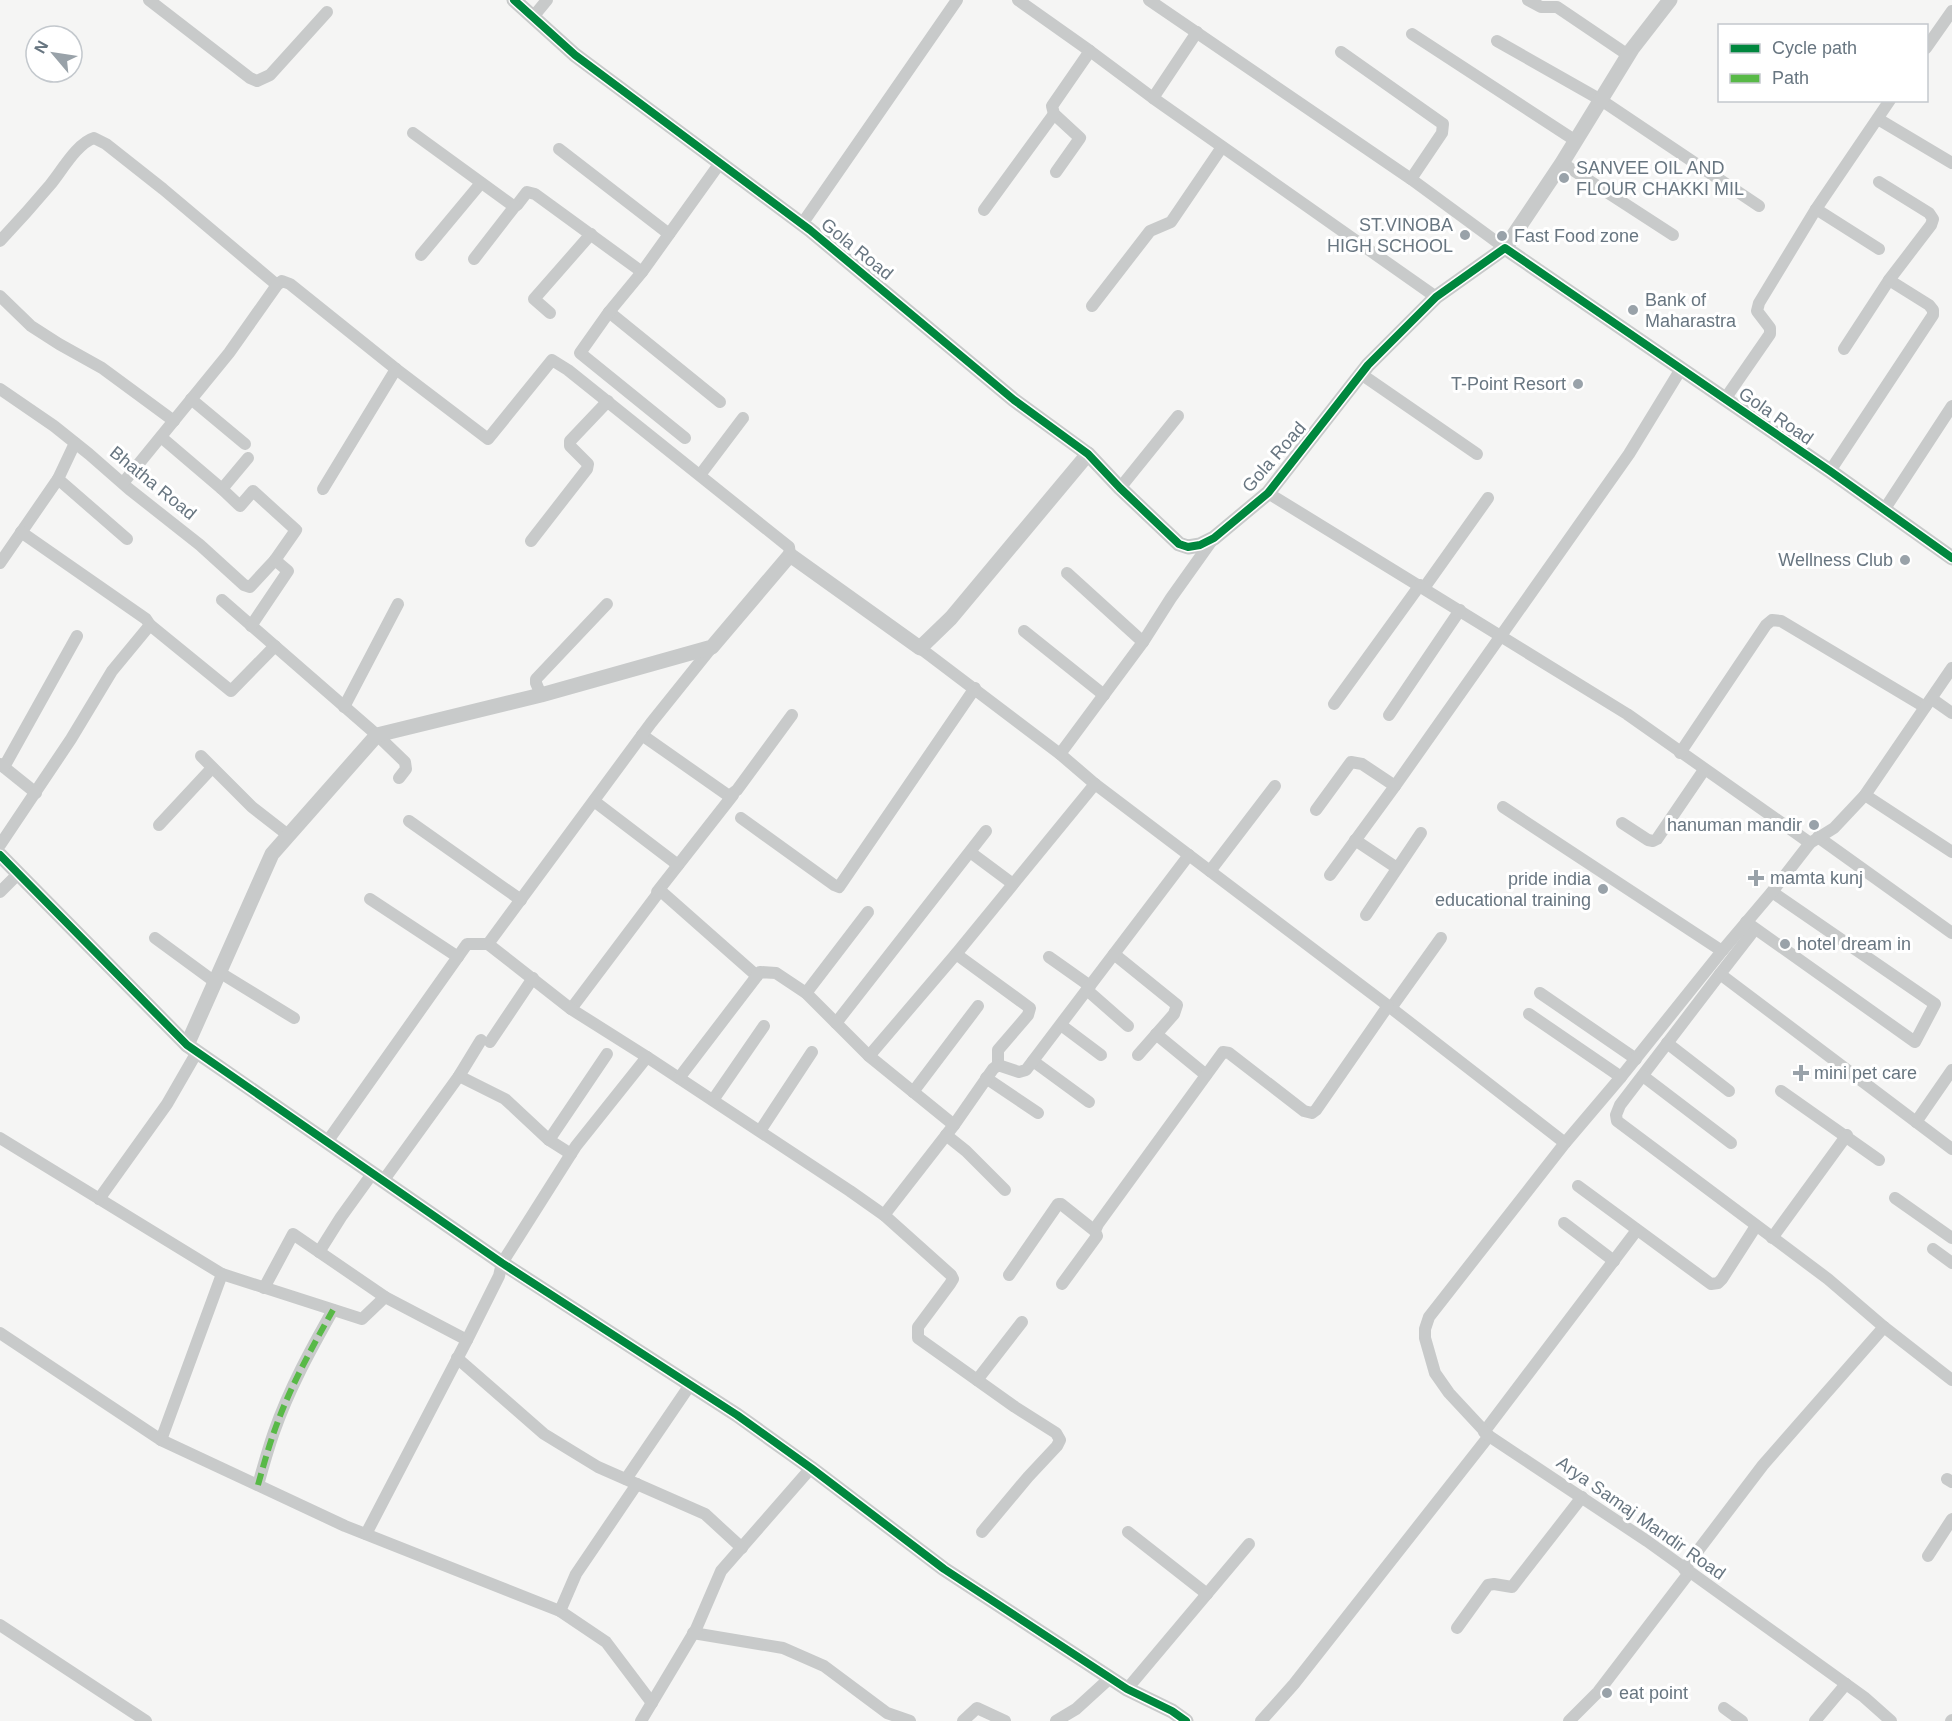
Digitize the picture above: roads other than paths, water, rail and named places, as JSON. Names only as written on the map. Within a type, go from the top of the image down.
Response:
[{"type":"street","points":[[149,0],[250,78],[257,81],[270,75],[327,12]]},
{"type":"street","name":"Gola Road","points":[[514,0],[575,56],[802,224],[1014,400],[1088,454],[1179,544],[1188,547],[1200,545],[1214,538],[1268,493],[1361,374],[1436,297],[1505,248],[1830,471],[1952,558]]},
{"type":"street","points":[[533,17],[547,0]]},
{"type":"street","points":[[802,224],[957,0]]},
{"type":"street","points":[[1018,0],[1436,297]]},
{"type":"street","points":[[1149,0],[1411,179],[1505,248],[1562,163],[1628,55],[1670,0]]},
{"type":"street","points":[[1528,0],[1540,7],[1557,7],[1628,55]]},
{"type":"street","points":[[1928,45],[1952,11]]},
{"type":"street","points":[[1153,98],[1197,32]]},
{"type":"street","points":[[1412,34],[1575,141]]},
{"type":"street","points":[[1497,41],[1601,100],[1759,206]]},
{"type":"street","points":[[1056,172],[1080,138],[1054,114],[1053,104],[1090,51]]},
{"type":"street","points":[[1341,52],[1443,124],[1442,133],[1411,179]]},
{"type":"street","points":[[1725,399],[1770,334],[1770,328],[1756,312],[1757,307],[1816,208],[1889,102]]},
{"type":"street","points":[[984,210],[1054,114]]},
{"type":"street","points":[[1878,119],[1952,163]]},
{"type":"street","points":[[413,133],[515,206]]},
{"type":"street","points":[[0,242],[81,146],[94,138],[106,144],[163,189],[278,285]]},
{"type":"street","points":[[1092,306],[1150,231],[1170,222],[1222,147]]},
{"type":"street","points":[[559,149],[669,234]]},
{"type":"street","points":[[685,438],[580,353],[609,312],[642,272],[720,163]]},
{"type":"street","points":[[1562,163],[1673,235]]},
{"type":"street","points":[[1844,349],[1889,280],[1931,225],[1933,219],[1929,213],[1879,182]]},
{"type":"street","points":[[421,255],[481,183]]},
{"type":"street","points":[[474,259],[527,192],[534,193],[642,272]]},
{"type":"street","points":[[1816,208],[1879,249]]},
{"type":"street","points":[[550,313],[535,302],[535,298],[591,234]]},
{"type":"street","points":[[1830,471],[1933,315],[1933,310],[1929,305],[1889,280]]},
{"type":"street","points":[[123,483],[229,353],[282,281],[290,284],[488,439],[552,360],[608,401],[789,547],[790,555],[975,688],[1095,784],[1390,1007],[1564,1143],[1636,1059],[1722,951],[1750,926]]},
{"type":"street","points":[[0,296],[31,326],[109,372],[174,421]]},
{"type":"street","points":[[609,312],[720,402]]},
{"type":"street","points":[[323,489],[396,369]]},
{"type":"street","points":[[1330,875],[1629,454],[1681,369]]},
{"type":"street","points":[[1361,374],[1477,454]]},
{"type":"street","name":"Bhatha Road","points":[[0,389],[75,443],[200,545],[246,586],[252,585],[275,560]]},
{"type":"street","points":[[191,399],[245,444]]},
{"type":"street","points":[[531,541],[587,469],[588,464],[570,446],[570,441],[608,401]]},
{"type":"street","points":[[1884,510],[1952,406]]},
{"type":"street","points":[[1120,488],[1178,416]]},
{"type":"street","points":[[700,475],[743,418]]},
{"type":"street","points":[[161,437],[240,506],[253,491],[296,530],[275,560],[288,571],[251,626]]},
{"type":"street","points":[[0,563],[58,478],[75,443]]},
{"type":"street","points":[[920,648],[951,618],[1088,454]]},
{"type":"street","points":[[222,489],[248,458]]},
{"type":"street","points":[[58,478],[127,539]]},
{"type":"street","points":[[1268,493],[1627,714],[1704,770],[1814,840],[1952,933]]},
{"type":"street","points":[[1334,704],[1488,498]]},
{"type":"street","points":[[21,532],[146,619],[150,625],[231,691],[274,646]]},
{"type":"street","points":[[1060,754],[1143,642],[1214,538]]},
{"type":"street","points":[[488,944],[642,735],[712,646],[790,555]]},
{"type":"street","points":[[1067,573],[1143,642]]},
{"type":"street","points":[[222,600],[377,735],[407,765],[399,778]]},
{"type":"street","points":[[344,707],[398,604]]},
{"type":"street","points":[[541,695],[536,679],[607,604]]},
{"type":"street","points":[[1389,715],[1460,610]]},
{"type":"street","points":[[1680,753],[1766,625],[1772,620],[1781,621],[1929,703],[1952,713]]},
{"type":"street","points":[[0,845],[71,739],[112,670],[150,625]]},
{"type":"street","points":[[1024,632],[1104,695]]},
{"type":"street","points":[[36,793],[2,766],[77,636]]},
{"type":"street","points":[[99,1199],[168,1104],[192,1049],[217,977],[272,854],[377,735],[541,695],[712,646]]},
{"type":"street","points":[[1952,668],[1865,795],[1834,828],[1814,840],[1772,892],[1719,974],[1620,1105],[1616,1115],[1617,1121],[1828,1279],[1884,1327],[1952,1380]]},
{"type":"street","points":[[741,818],[839,887],[975,688]]},
{"type":"street","points":[[571,1009],[792,715]]},
{"type":"street","points":[[642,735],[725,795],[733,795]]},
{"type":"street","points":[[201,756],[252,807],[288,835]]},
{"type":"street","points":[[1316,810],[1351,762],[1362,764],[1395,786]]},
{"type":"street","points":[[159,825],[212,768]]},
{"type":"street","points":[[1622,823],[1648,840],[1657,840],[1704,770]]},
{"type":"street","points":[[869,1056],[1095,784]]},
{"type":"street","points":[[1210,871],[1275,786]]},
{"type":"street","points":[[1865,795],[1952,852]]},
{"type":"street","points":[[594,801],[678,866]]},
{"type":"street","points":[[1503,807],[1722,951]]},
{"type":"street","points":[[409,821],[521,900]]},
{"type":"street","points":[[836,1023],[986,831]]},
{"type":"street","points":[[1366,915],[1421,833]]},
{"type":"street","points":[[1355,840],[1397,868]]},
{"type":"street","points":[[970,852],[1013,884]]},
{"type":"street","points":[[0,855],[192,1049],[502,1263],[737,1415],[944,1569],[1127,1689],[1172,1711],[1186,1721]]},
{"type":"street","points":[[884,1215],[950,1130],[993,1068],[998,1065],[1022,1072],[1026,1070],[1189,855]]},
{"type":"street","points":[[0,892],[19,873]]},
{"type":"street","points":[[657,892],[663,893],[757,976]]},
{"type":"street","points":[[1750,926],[1915,1042],[1935,1004],[1772,892]]},
{"type":"street","points":[[370,898],[458,957]]},
{"type":"street","points":[[806,993],[868,912]]},
{"type":"street","points":[[155,938],[217,977],[294,1018]]},
{"type":"street","points":[[1095,1231],[1221,1054],[1227,1052],[1304,1111],[1312,1113],[1441,938]]},
{"type":"street","points":[[327,1142],[467,944],[488,944],[571,1009],[680,1078],[884,1215],[952,1277],[950,1284],[918,1327],[918,1338],[1056,1433],[1060,1440],[982,1532]]},
{"type":"street","points":[[956,954],[1030,1008],[1028,1015],[1000,1047],[997,1054],[998,1065]]},
{"type":"street","points":[[1114,954],[1176,1003],[1176,1011],[1138,1055]]},
{"type":"street","points":[[1049,957],[1089,988],[1128,1026]]},
{"type":"street","points":[[680,1078],[760,972],[776,973],[806,993],[869,1056],[914,1092],[950,1130],[966,1151],[1005,1190]]},
{"type":"street","points":[[1719,974],[1952,1149]]},
{"type":"street","points":[[319,1252],[341,1217],[377,1177],[459,1076],[533,978]]},
{"type":"street","points":[[1540,993],[1636,1059]]},
{"type":"street","points":[[914,1092],[978,1006]]},
{"type":"street","points":[[1529,1014],[1621,1077]]},
{"type":"street","points":[[1061,1025],[1101,1055]]},
{"type":"street","points":[[713,1100],[764,1026]]},
{"type":"street","points":[[1156,1035],[1206,1075]]},
{"type":"street","points":[[1667,1043],[1729,1090]]},
{"type":"street","points":[[760,1131],[812,1052]]},
{"type":"street","points":[[549,1140],[607,1054]]},
{"type":"street","points":[[366,1534],[467,1340],[499,1276],[502,1263],[571,1154],[647,1057]]},
{"type":"street","points":[[1033,1061],[1089,1102]]},
{"type":"street","points":[[1916,1122],[1952,1070]]},
{"type":"street","points":[[459,1076],[505,1099],[549,1140],[571,1154]]},
{"type":"street","points":[[1643,1076],[1731,1143]]},
{"type":"street","points":[[986,1078],[1038,1113]]},
{"type":"street","points":[[1781,1091],[1880,1160]]},
{"type":"street","points":[[1772,1238],[1847,1135]]},
{"type":"street","points":[[0,1138],[222,1274],[362,1319],[385,1297]]},
{"type":"street","name":"Arya Samaj Mandir Road","points":[[1564,1143],[1426,1322],[1429,1355],[1435,1373],[1449,1393],[1487,1434],[1582,1497],[1846,1684],[1891,1721]]},
{"type":"street","points":[[1578,1186],[1707,1281],[1715,1284],[1722,1279],[1756,1226]]},
{"type":"street","points":[[1895,1197],[1952,1238]]},
{"type":"street","points":[[1009,1275],[1058,1204],[1061,1204],[1095,1231],[1097,1236],[1062,1284]]},
{"type":"street","points":[[1564,1223],[1614,1261]]},
{"type":"street","points":[[1262,1721],[1294,1684],[1487,1434],[1637,1230]]},
{"type":"street","points":[[264,1288],[293,1234],[385,1297],[467,1340]]},
{"type":"street","points":[[1933,1249],[1952,1263]]},
{"type":"street","points":[[161,1440],[222,1274]]},
{"type":"street","points":[[258,1485],[275,1430],[290,1392],[307,1355],[333,1310]]},
{"type":"street","points":[[977,1380],[1022,1322]]},
{"type":"street","points":[[1569,1721],[1598,1692],[1763,1466],[1884,1327]]},
{"type":"street","points":[[0,1333],[161,1440],[366,1534],[560,1611],[606,1642],[652,1703]]},
{"type":"street","points":[[457,1358],[544,1434],[598,1467],[705,1514],[742,1548]]},
{"type":"street","points":[[560,1611],[576,1574],[690,1385]]},
{"type":"street","points":[[641,1721],[693,1634],[721,1571],[811,1468]]},
{"type":"street","points":[[1457,1628],[1488,1585],[1512,1587],[1582,1497]]},
{"type":"street","points":[[1928,1556],[1952,1519]]},
{"type":"street","points":[[1128,1532],[1207,1594]]},
{"type":"street","points":[[1127,1689],[1249,1544]]},
{"type":"street","points":[[0,1625],[146,1721]]},
{"type":"street","points":[[693,1634],[783,1648],[824,1666],[887,1713],[910,1721]]},
{"type":"street","points":[[1056,1721],[1076,1709],[1110,1678]]},
{"type":"street","points":[[1815,1721],[1846,1684]]},
{"type":"street","points":[[963,1721],[977,1708],[1005,1721]]},
{"type":"street","points":[[1724,1708],[1742,1721]]},
{"type":"place","name":"SANVEE OIL AND FLOUR CHAKKI MIL","points":[[1564,178]]},
{"type":"place","name":"ST.VINOBA HIGH SCHOOL","points":[[1465,235]]},
{"type":"place","name":"Fast Food zone","points":[[1502,236]]},
{"type":"place","name":"Bank of Maharastra","points":[[1633,310]]},
{"type":"place","name":"T-Point Resort","points":[[1578,384]]},
{"type":"place","name":"Wellness Club","points":[[1905,560]]},
{"type":"place","name":"hanuman mandir","points":[[1814,825]]},
{"type":"place","name":"mamta kunj","points":[[1756,878]]},
{"type":"place","name":"pride india educational training","points":[[1603,889]]},
{"type":"place","name":"hotel dream in","points":[[1785,944]]},
{"type":"place","name":"mini pet care","points":[[1801,1073]]},
{"type":"place","name":"eat point","points":[[1607,1693]]}]
